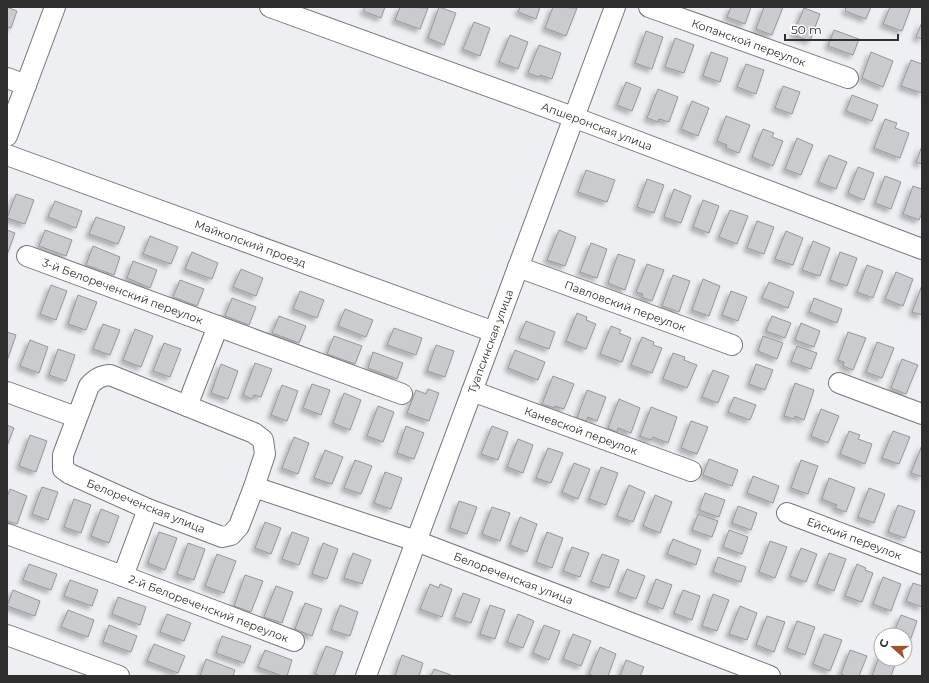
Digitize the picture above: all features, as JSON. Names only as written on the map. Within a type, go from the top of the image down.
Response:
[{"type":"street","points":[[7,136],[55,7]]},
{"type":"street","name":"Апшеронская улица","points":[[270,7],[573,117],[922,249]]},
{"type":"street","name":"Туапсинская улица","points":[[366,676],[615,7]]},
{"type":"street","name":"Копанской переулок","points":[[649,7],[848,78]]},
{"type":"street","points":[[7,78],[26,85]]},
{"type":"street","name":"Майкопский проезд","points":[[7,155],[494,332]]},
{"type":"street","name":"3-й Белореченский переулок","points":[[27,256],[402,394]]},
{"type":"street","name":"Павловский переулок","points":[[518,267],[732,345]]},
{"type":"street","points":[[187,406],[218,326]]},
{"type":"street","name":"Белореченская улица","points":[[110,375],[260,436],[263,440],[265,454],[239,526],[230,536],[222,537],[148,509],[70,474],[63,469],[63,455],[76,417],[89,386],[101,376],[110,375]]},
{"type":"street","points":[[838,384],[922,414]]},
{"type":"street","name":"Каневской переулок","points":[[472,391],[691,471]]},
{"type":"street","points":[[7,392],[76,417]]},
{"type":"street","name":"Белореченская улица","points":[[254,487],[416,541],[770,676]]},
{"type":"street","name":"2-й Белореченский переулок","points":[[123,576],[148,509]]},
{"type":"street","name":"Ейский переулок","points":[[787,513],[922,564]]},
{"type":"street","name":"2-й Белореченский переулок","points":[[7,534],[294,641]]},
{"type":"street","points":[[7,635],[119,676]]},
{"type":"building","points":[[7,7],[17,11],[11,28],[7,27]]},
{"type":"building","points":[[365,7],[385,7],[381,18],[363,11]]},
{"type":"building","points":[[400,7],[428,8],[420,29],[395,20]]},
{"type":"building","points":[[439,7],[456,13],[444,45],[428,38]]},
{"type":"building","points":[[520,7],[540,7],[536,19],[518,12]]},
{"type":"building","points":[[553,7],[577,8],[566,36],[545,28]]},
{"type":"building","points":[[731,7],[751,7],[745,24],[727,17]]},
{"type":"building","points":[[764,7],[783,7],[772,35],[756,29]]},
{"type":"building","points":[[846,7],[871,7],[866,19],[845,11]]},
{"type":"building","points":[[890,7],[911,7],[902,31],[883,24]]},
{"type":"building","points":[[804,8],[820,14],[810,41],[793,35]]},
{"type":"building","points":[[474,22],[490,28],[480,56],[463,49]]},
{"type":"building","points":[[922,22],[922,39],[916,37]]},
{"type":"building","points":[[834,30],[859,39],[853,55],[828,46]]},
{"type":"building","points":[[646,31],[663,37],[652,69],[635,63]]},
{"type":"building","points":[[510,35],[528,42],[518,69],[499,62]]},
{"type":"building","points":[[675,38],[694,45],[684,73],[665,67]]},
{"type":"building","points":[[539,45],[561,53],[552,79],[540,75],[539,77],[528,73]]},
{"type":"building","points":[[711,52],[728,58],[720,82],[703,76]]},
{"type":"building","points":[[871,52],[893,61],[883,87],[862,78]]},
{"type":"building","points":[[911,60],[922,64],[922,93],[901,86]]},
{"type":"building","points":[[746,64],[764,70],[756,94],[737,87]]},
{"type":"building","points":[[626,82],[641,88],[632,111],[617,105]]},
{"type":"building","points":[[783,86],[800,92],[792,114],[775,108]]},
{"type":"building","points":[[658,89],[678,97],[669,122],[659,119],[658,122],[647,118]]},
{"type":"building","points":[[852,95],[878,105],[872,121],[846,111]]},
{"type":"building","points":[[692,101],[709,108],[698,136],[681,129]]},
{"type":"building","points":[[726,116],[750,125],[739,153],[726,148],[727,145],[717,141]]},
{"type":"building","points":[[885,119],[897,123],[895,128],[909,133],[900,158],[874,148]]},
{"type":"building","points":[[763,129],[774,133],[772,137],[783,141],[773,166],[752,157]]},
{"type":"building","points":[[797,138],[813,145],[801,175],[785,169]]},
{"type":"building","points":[[922,146],[922,164],[916,162]]},
{"type":"building","points":[[829,155],[847,162],[836,189],[818,182]]},
{"type":"building","points":[[858,167],[874,173],[864,200],[848,193]]},
{"type":"building","points":[[586,170],[615,180],[607,202],[578,192]]},
{"type":"building","points":[[885,176],[901,182],[891,209],[875,203]]},
{"type":"building","points":[[647,179],[664,185],[654,213],[637,207]]},
{"type":"building","points":[[913,186],[922,189],[922,213],[919,220],[903,214]]},
{"type":"building","points":[[674,189],[691,196],[681,223],[664,217]]},
{"type":"building","points":[[16,194],[34,200],[25,224],[7,218]]},
{"type":"building","points":[[703,200],[719,206],[709,233],[693,227]]},
{"type":"building","points":[[55,201],[82,211],[76,228],[48,217]]},
{"type":"building","points":[[730,210],[748,216],[737,244],[719,237]]},
{"type":"building","points":[[96,217],[125,227],[118,244],[89,234]]},
{"type":"building","points":[[757,221],[774,227],[764,254],[747,248]]},
{"type":"building","points":[[7,230],[15,233],[7,255]]},
{"type":"building","points":[[45,230],[72,240],[66,256],[39,246]]},
{"type":"building","points":[[559,230],[576,237],[565,266],[547,260]]},
{"type":"building","points":[[786,231],[803,238],[793,265],[775,259]]},
{"type":"building","points":[[150,236],[178,247],[171,264],[143,254]]},
{"type":"building","points":[[813,241],[830,248],[820,276],[802,270]]},
{"type":"building","points":[[591,243],[607,249],[597,278],[580,272]]},
{"type":"building","points":[[93,246],[120,257],[114,275],[86,265]]},
{"type":"building","points":[[192,252],[218,263],[212,279],[185,269]]},
{"type":"building","points":[[840,252],[857,258],[847,286],[830,280]]},
{"type":"building","points":[[618,254],[635,260],[625,290],[608,283]]},
{"type":"building","points":[[133,261],[157,270],[150,288],[127,278]]},
{"type":"building","points":[[647,264],[664,270],[652,301],[642,297],[643,294],[636,292]]},
{"type":"building","points":[[867,265],[883,271],[873,298],[857,292]]},
{"type":"building","points":[[241,269],[263,278],[256,296],[233,287]]},
{"type":"building","points":[[896,272],[913,279],[903,306],[885,299]]},
{"type":"building","points":[[673,275],[690,281],[679,312],[662,306]]},
{"type":"building","points":[[703,279],[720,286],[709,316],[692,310]]},
{"type":"building","points":[[180,280],[204,289],[197,306],[173,297]]},
{"type":"building","points":[[769,282],[794,292],[788,308],[762,298]]},
{"type":"building","points":[[51,285],[67,291],[56,320],[40,314]]},
{"type":"building","points":[[922,285],[922,315],[912,312]]},
{"type":"building","points":[[300,291],[324,300],[317,318],[293,309]]},
{"type":"building","points":[[731,291],[747,297],[738,321],[722,315]]},
{"type":"building","points":[[78,295],[97,302],[86,330],[68,324]]},
{"type":"building","points":[[232,298],[256,307],[249,325],[225,316]]},
{"type":"building","points":[[814,298],[842,309],[837,323],[809,312]]},
{"type":"building","points":[[345,309],[373,320],[366,337],[338,326]]},
{"type":"building","points":[[577,313],[587,317],[586,320],[596,324],[586,349],[566,341]]},
{"type":"building","points":[[279,316],[306,326],[299,343],[272,333]]},
{"type":"building","points":[[772,316],[791,323],[785,338],[766,331]]},
{"type":"building","points":[[526,321],[555,332],[549,349],[519,338]]},
{"type":"building","points":[[801,323],[820,331],[814,347],[795,340]]},
{"type":"building","points":[[103,324],[120,330],[110,355],[93,349]]},
{"type":"building","points":[[611,326],[621,330],[619,333],[631,338],[622,362],[600,354]]},
{"type":"building","points":[[394,328],[422,338],[416,355],[387,345]]},
{"type":"building","points":[[135,329],[153,336],[141,367],[123,360]]},
{"type":"building","points":[[7,332],[16,335],[7,361]]},
{"type":"building","points":[[848,332],[866,338],[853,370],[843,366],[844,362],[838,360]]},
{"type":"building","points":[[334,336],[362,346],[355,364],[327,354]]},
{"type":"building","points":[[763,336],[783,343],[777,359],[758,351]]},
{"type":"building","points":[[642,337],[654,342],[653,345],[662,348],[652,373],[631,365]]},
{"type":"building","points":[[30,340],[48,347],[39,373],[20,366]]},
{"type":"building","points":[[877,342],[894,348],[882,378],[866,372]]},
{"type":"building","points":[[164,343],[181,349],[170,377],[153,371]]},
{"type":"building","points":[[436,345],[454,351],[445,377],[427,371]]},
{"type":"building","points":[[797,346],[817,353],[811,369],[791,362]]},
{"type":"building","points":[[58,349],[75,355],[66,381],[49,375]]},
{"type":"building","points":[[515,350],[545,362],[538,380],[508,368]]},
{"type":"building","points":[[373,352],[403,363],[397,379],[368,368]]},
{"type":"building","points":[[673,353],[685,357],[684,360],[697,365],[687,388],[663,379]]},
{"type":"building","points":[[902,359],[918,365],[906,394],[891,388]]},
{"type":"building","points":[[255,363],[272,369],[261,397],[254,395],[252,399],[243,395]]},
{"type":"building","points":[[221,364],[238,371],[228,399],[211,393]]},
{"type":"building","points":[[756,364],[773,370],[765,390],[749,384]]},
{"type":"building","points":[[713,370],[729,376],[718,403],[702,397]]},
{"type":"building","points":[[553,376],[574,384],[564,409],[555,406],[554,408],[542,404]]},
{"type":"building","points":[[795,383],[814,390],[804,420],[795,416],[794,419],[784,416]]},
{"type":"building","points":[[312,384],[330,390],[321,415],[303,408]]},
{"type":"building","points":[[282,385],[298,391],[287,421],[271,415]]},
{"type":"building","points":[[428,389],[439,393],[429,421],[407,413],[416,390],[426,394]]},
{"type":"building","points":[[587,390],[606,397],[597,421],[588,417],[586,421],[577,418]]},
{"type":"building","points":[[344,393],[361,400],[350,430],[333,423]]},
{"type":"building","points":[[734,397],[756,405],[750,420],[728,412]]},
{"type":"building","points":[[619,399],[640,408],[631,433],[618,428],[617,432],[608,428]]},
{"type":"building","points":[[378,406],[394,412],[383,442],[367,436]]},
{"type":"building","points":[[651,407],[677,417],[668,443],[653,437],[651,440],[640,436]]},
{"type":"building","points":[[821,409],[839,416],[828,443],[811,436]]},
{"type":"building","points":[[691,421],[708,427],[697,454],[681,448]]},
{"type":"building","points":[[7,425],[14,428],[7,446]]},
{"type":"building","points":[[406,426],[424,433],[414,459],[397,453]]},
{"type":"building","points":[[492,426],[508,432],[498,460],[481,454]]},
{"type":"building","points":[[849,431],[860,435],[858,439],[872,444],[865,464],[840,454]]},
{"type":"building","points":[[893,431],[910,437],[899,464],[882,458]]},
{"type":"building","points":[[30,435],[47,441],[36,472],[19,466]]},
{"type":"building","points":[[294,437],[309,443],[298,474],[282,468]]},
{"type":"building","points":[[518,439],[533,445],[523,473],[507,467]]},
{"type":"building","points":[[922,445],[922,477],[911,473]]},
{"type":"building","points":[[548,448],[563,453],[551,483],[536,478]]},
{"type":"building","points":[[325,450],[343,457],[332,484],[314,478]]},
{"type":"building","points":[[709,459],[738,470],[732,486],[703,475]]},
{"type":"building","points":[[355,460],[372,466],[361,494],[344,488]]},
{"type":"building","points":[[801,460],[818,466],[808,494],[791,488]]},
{"type":"building","points":[[574,463],[590,469],[578,499],[562,492]]},
{"type":"building","points":[[601,467],[618,473],[606,505],[589,499]]},
{"type":"building","points":[[385,472],[402,478],[391,509],[374,503]]},
{"type":"building","points":[[753,476],[779,486],[773,503],[747,493]]},
{"type":"building","points":[[829,478],[855,488],[846,512],[835,508],[837,505],[822,499]]},
{"type":"building","points":[[629,485],[645,492],[633,522],[617,516]]},
{"type":"building","points":[[42,487],[58,492],[48,520],[32,514]]},
{"type":"building","points":[[869,488],[885,494],[874,523],[858,517]]},
{"type":"building","points":[[10,489],[27,496],[17,524],[7,521],[7,497]]},
{"type":"building","points":[[705,493],[725,500],[719,517],[699,510]]},
{"type":"building","points":[[655,495],[672,502],[660,533],[643,526]]},
{"type":"building","points":[[74,499],[91,505],[81,533],[64,527]]},
{"type":"building","points":[[459,501],[477,507],[467,534],[450,528]]},
{"type":"building","points":[[898,505],[915,511],[905,538],[888,532]]},
{"type":"building","points":[[738,506],[757,513],[751,530],[732,523]]},
{"type":"building","points":[[492,507],[510,513],[500,541],[482,534]]},
{"type":"building","points":[[101,509],[119,516],[109,543],[91,536]]},
{"type":"building","points":[[698,514],[718,521],[712,537],[692,530]]},
{"type":"building","points":[[520,517],[537,524],[527,552],[510,545]]},
{"type":"building","points":[[265,522],[281,528],[271,554],[255,548]]},
{"type":"building","points":[[729,530],[748,537],[742,554],[723,547]]},
{"type":"building","points":[[159,532],[177,538],[165,570],[148,563]]},
{"type":"building","points":[[292,532],[309,538],[299,565],[282,559]]},
{"type":"building","points":[[547,532],[563,538],[552,568],[536,562]]},
{"type":"building","points":[[673,539],[701,550],[696,565],[667,554]]},
{"type":"building","points":[[770,541],[787,547],[775,578],[759,572]]},
{"type":"building","points":[[188,543],[205,549],[194,580],[177,574]]},
{"type":"building","points":[[323,543],[338,549],[327,579],[312,574]]},
{"type":"building","points":[[572,547],[589,553],[580,577],[563,571]]},
{"type":"building","points":[[801,548],[817,554],[806,582],[790,576]]},
{"type":"building","points":[[353,553],[371,560],[362,584],[344,578]]},
{"type":"building","points":[[829,553],[846,559],[834,591],[817,584]]},
{"type":"building","points":[[217,554],[236,561],[224,593],[205,586]]},
{"type":"building","points":[[602,554],[619,560],[609,588],[591,582]]},
{"type":"building","points":[[718,557],[746,567],[741,582],[713,572]]},
{"type":"building","points":[[29,564],[57,574],[51,590],[23,580]]},
{"type":"building","points":[[857,564],[866,568],[865,570],[873,573],[862,602],[845,596]]},
{"type":"building","points":[[627,569],[645,576],[636,599],[618,592]]},
{"type":"building","points":[[245,575],[263,581],[251,612],[234,606]]},
{"type":"building","points":[[883,577],[901,584],[891,611],[873,604]]},
{"type":"building","points":[[656,579],[672,585],[663,609],[647,603]]},
{"type":"building","points":[[70,580],[98,590],[92,606],[64,596]]},
{"type":"building","points":[[913,583],[922,586],[922,607],[906,601]]},
{"type":"building","points":[[430,584],[439,588],[440,584],[452,589],[442,617],[420,609]]},
{"type":"building","points":[[276,586],[293,592],[282,623],[264,617]]},
{"type":"building","points":[[13,590],[40,601],[35,616],[7,606]]},
{"type":"building","points":[[683,590],[700,596],[692,620],[674,613]]},
{"type":"building","points":[[463,593],[480,599],[471,623],[454,617]]},
{"type":"building","points":[[713,594],[729,600],[717,631],[702,626]]},
{"type":"building","points":[[118,597],[146,607],[140,625],[112,614]]},
{"type":"building","points":[[305,603],[322,609],[312,636],[295,629]]},
{"type":"building","points":[[340,605],[358,612],[350,636],[331,630]]},
{"type":"building","points":[[490,605],[505,610],[495,639],[480,634]]},
{"type":"building","points":[[740,606],[757,613],[747,640],[729,634]]},
{"type":"building","points":[[68,610],[94,620],[88,637],[61,627]]},
{"type":"building","points":[[167,614],[191,623],[184,641],[160,632]]},
{"type":"building","points":[[518,614],[534,621],[523,648],[507,642]]},
{"type":"building","points":[[901,615],[917,621],[913,632],[913,627],[896,627]]},
{"type":"building","points":[[767,616],[785,622],[774,652],[756,645]]},
{"type":"building","points":[[797,621],[815,627],[805,655],[787,648]]},
{"type":"building","points":[[109,625],[137,636],[131,652],[103,642]]},
{"type":"building","points":[[544,625],[560,631],[549,660],[533,653]]},
{"type":"building","points":[[573,634],[591,641],[581,666],[563,659]]},
{"type":"building","points":[[824,634],[842,640],[830,671],[813,664]]},
{"type":"building","points":[[222,636],[251,646],[244,663],[216,653]]},
{"type":"building","points":[[154,644],[185,656],[178,673],[147,661]]},
{"type":"building","points":[[326,646],[343,652],[334,676],[321,676],[315,674]]},
{"type":"building","points":[[600,647],[616,654],[608,676],[594,676],[589,674]]},
{"type":"building","points":[[265,650],[292,660],[287,676],[282,676],[258,667]]},
{"type":"building","points":[[850,650],[867,656],[859,676],[846,676],[841,674]]},
{"type":"building","points":[[402,655],[423,663],[419,676],[395,676]]},
{"type":"building","points":[[206,659],[235,670],[233,676],[200,676]]},
{"type":"building","points":[[626,660],[644,667],[640,676],[620,676]]},
{"type":"building","points":[[875,667],[894,667],[891,676],[872,676]]},
{"type":"building","points":[[434,669],[451,675],[431,676]]}]
